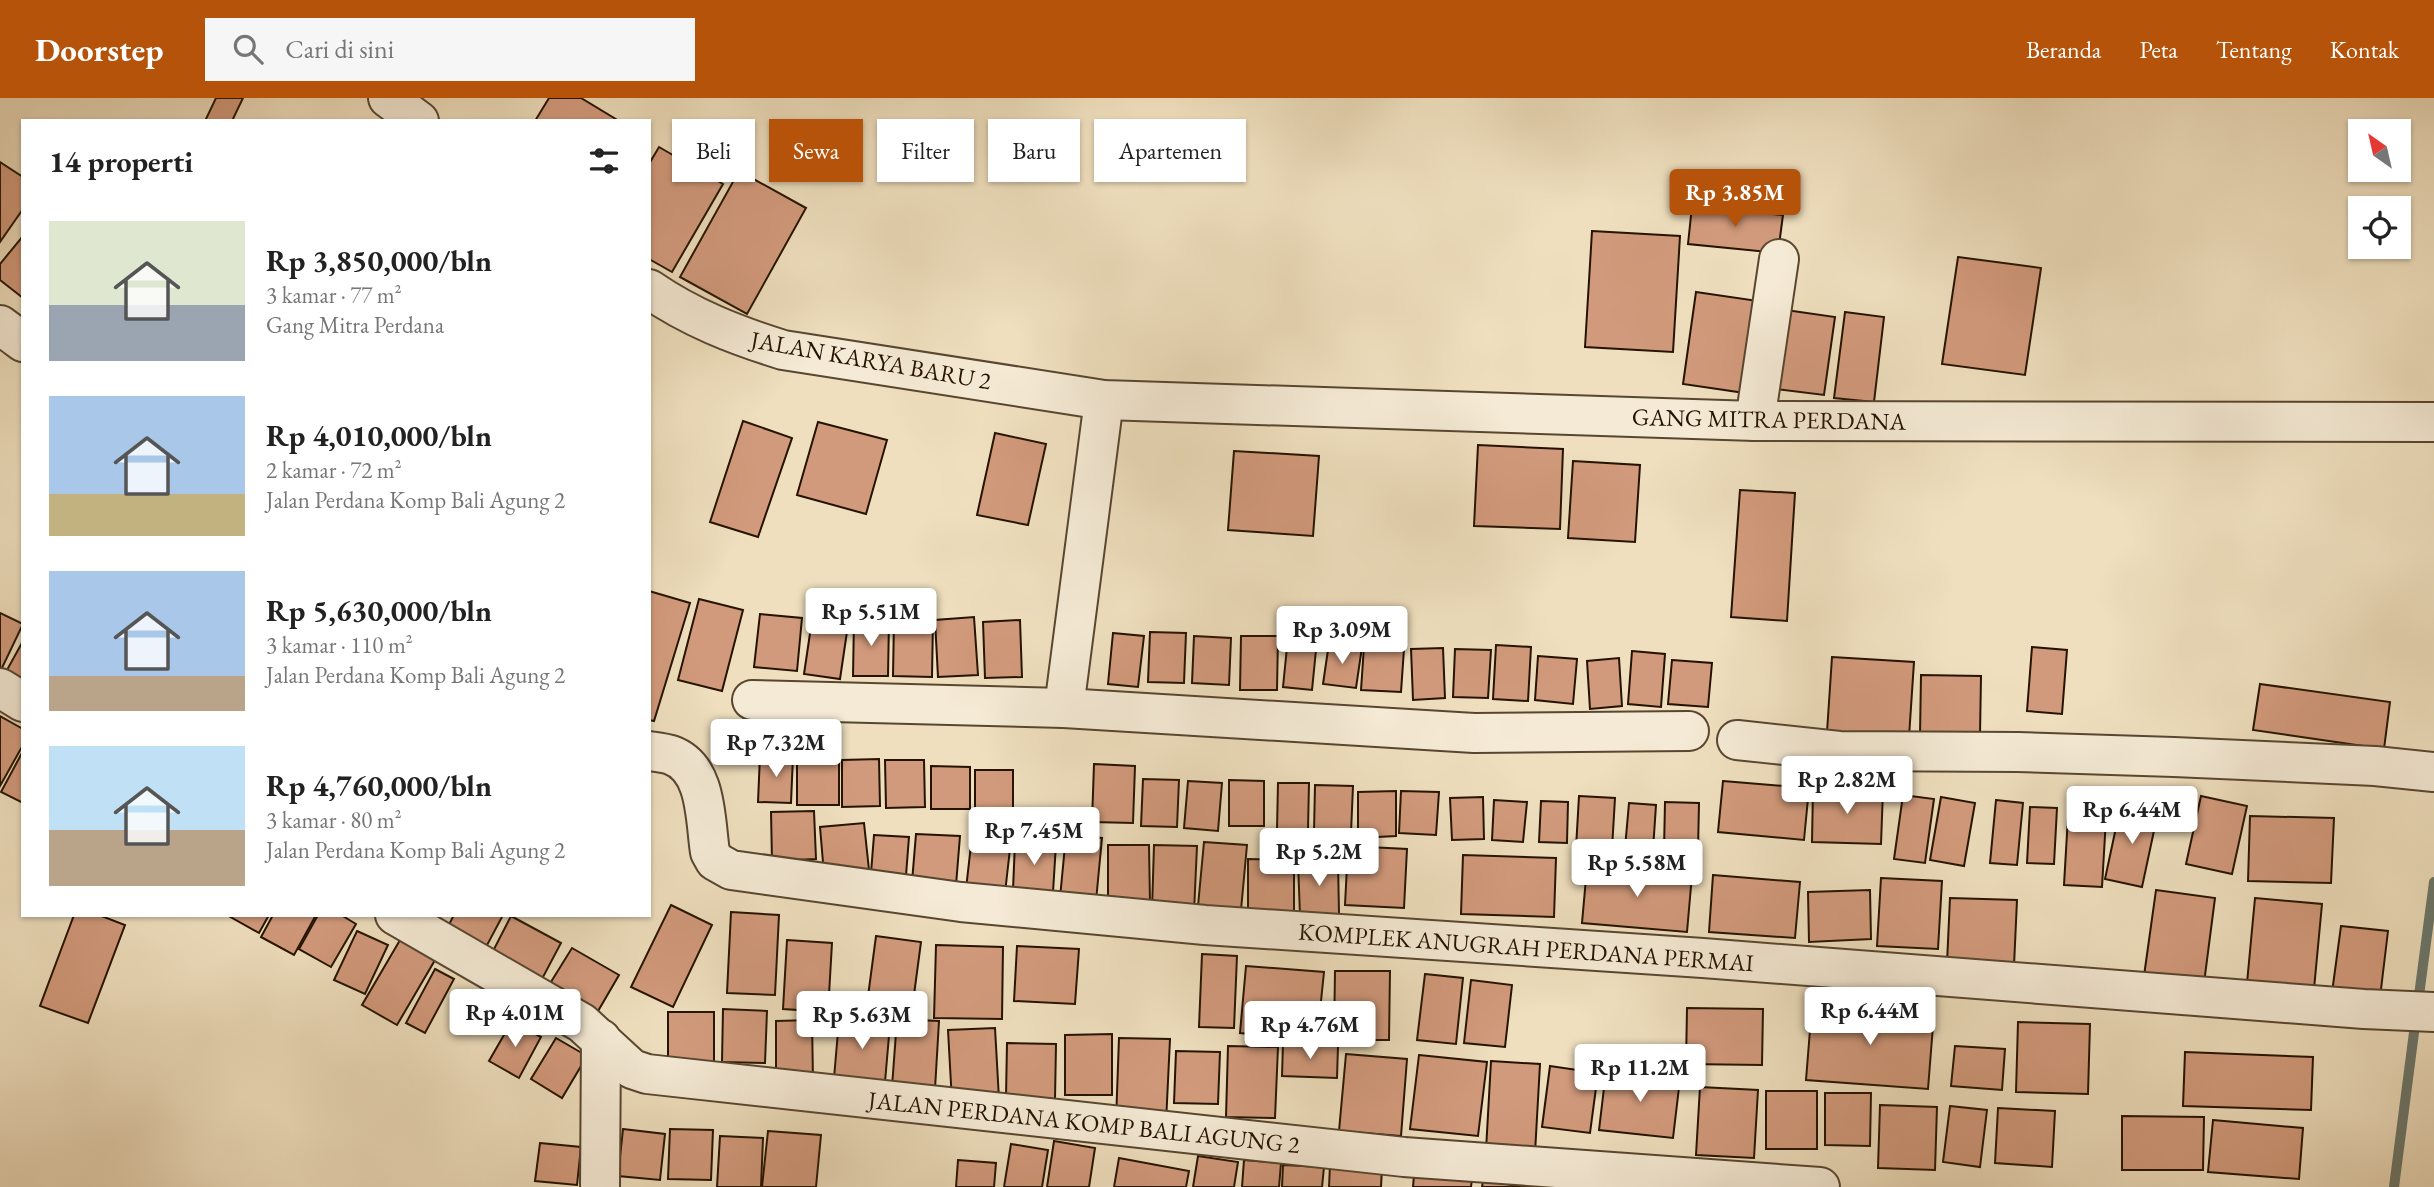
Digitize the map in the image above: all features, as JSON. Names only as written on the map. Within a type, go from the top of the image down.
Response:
[{"type":"street","points":[[388,98],[416,119]]},
{"type":"street","points":[[1755,421],[1779,259]]},
{"type":"street","name":"JALAN KARYA BARU 2","points":[[651,290],[692,316],[736,336],[783,350],[1104,400]]},
{"type":"street","points":[[0,325],[21,341]]},
{"type":"street","points":[[1063,708],[1104,400]]},
{"type":"street","name":"GANG MITRA PERDANA","points":[[1104,400],[1755,421],[2434,422]]},
{"type":"street","points":[[0,688],[21,701]]},
{"type":"street","points":[[752,700],[1063,708],[1474,733],[1689,731]]},
{"type":"street","points":[[1737,740],[1839,751],[2044,752],[2375,766],[2434,772]]},
{"type":"street","name":"KOMPLEK ANUGRAH PERDANA PERMAI","points":[[651,751],[671,755],[686,764],[696,775],[710,852],[715,861],[731,870],[961,902],[1205,925],[1703,958],[2364,1009],[2434,1012]]},
{"type":"street","name":"JALAN PERDANA KOMP BALI AGUNG 2","points":[[398,917],[575,1019],[601,1039],[632,1069],[647,1074],[1403,1172],[1820,1187]]},
{"type":"street","points":[[600,1187],[601,1039]]},
{"type":"building","points":[[216,98],[243,98],[233,119],[206,119]]},
{"type":"building","points":[[549,98],[581,98],[616,119],[536,119]]},
{"type":"building","points":[[659,147],[672,155],[672,182],[723,184],[672,272],[651,260],[651,161]]},
{"type":"building","points":[[0,162],[21,176],[21,212],[0,242]]},
{"type":"building","points":[[755,180],[806,208],[747,314],[680,277],[733,182],[755,182]]},
{"type":"building","points":[[1692,206],[1783,215],[1778,253],[1688,244]]},
{"type":"building","points":[[1592,231],[1680,236],[1673,352],[1585,347]]},
{"type":"building","points":[[21,238],[21,296],[0,280],[0,264]]},
{"type":"building","points":[[1958,257],[2041,268],[2025,375],[1942,364]]},
{"type":"building","points":[[1696,292],[1758,301],[1745,393],[1683,384]]},
{"type":"building","points":[[1779,309],[1835,317],[1824,395],[1768,388]]},
{"type":"building","points":[[1845,312],[1884,317],[1874,402],[1834,398]]},
{"type":"building","points":[[743,421],[792,438],[758,537],[710,522]]},
{"type":"building","points":[[818,422],[887,440],[866,514],[797,495]]},
{"type":"building","points":[[995,433],[1046,444],[1028,525],[977,515]]},
{"type":"building","points":[[1478,445],[1563,449],[1560,529],[1474,526]]},
{"type":"building","points":[[1234,451],[1319,456],[1313,536],[1228,530]]},
{"type":"building","points":[[1573,461],[1640,465],[1635,542],[1568,538]]},
{"type":"building","points":[[1740,490],[1795,493],[1787,621],[1731,617]]},
{"type":"building","points":[[651,592],[690,603],[654,721],[651,720]]},
{"type":"building","points":[[699,599],[743,610],[722,691],[678,680]]},
{"type":"building","points":[[0,613],[21,623],[21,628],[0,672]]},
{"type":"building","points":[[760,614],[802,618],[797,671],[754,667]]},
{"type":"building","points":[[974,617],[978,675],[938,677],[935,620]]},
{"type":"building","points":[[854,619],[889,620],[888,676],[853,676]]},
{"type":"building","points":[[812,620],[848,625],[840,679],[804,674]]},
{"type":"building","points":[[894,620],[933,620],[932,677],[893,676]]},
{"type":"building","points":[[1020,620],[1022,677],[985,678],[983,622]]},
{"type":"building","points":[[1150,632],[1186,633],[1184,683],[1148,682]]},
{"type":"building","points":[[1113,633],[1144,636],[1138,687],[1108,684]]},
{"type":"building","points":[[1194,636],[1231,638],[1229,685],[1192,683]]},
{"type":"building","points":[[1241,636],[1278,636],[1277,690],[1240,690]]},
{"type":"building","points":[[1329,643],[1362,647],[1356,688],[1323,684]]},
{"type":"building","points":[[21,645],[21,689],[2,679]]},
{"type":"building","points":[[1496,645],[1531,647],[1528,701],[1493,699]]},
{"type":"building","points":[[1364,646],[1404,649],[1401,692],[1361,690]]},
{"type":"building","points":[[1287,647],[1316,650],[1312,690],[1283,687]]},
{"type":"building","points":[[2032,647],[2067,650],[2062,714],[2027,711]]},
{"type":"building","points":[[1443,648],[1445,698],[1413,700],[1411,649]]},
{"type":"building","points":[[1455,649],[1491,650],[1488,698],[1453,697]]},
{"type":"building","points":[[1632,651],[1665,654],[1661,707],[1628,704]]},
{"type":"building","points":[[1538,656],[1577,659],[1573,704],[1535,700]]},
{"type":"building","points":[[1832,657],[1914,662],[1909,737],[1827,732]]},
{"type":"building","points":[[1619,658],[1622,706],[1590,709],[1587,661]]},
{"type":"building","points":[[1672,660],[1712,663],[1708,707],[1668,704]]},
{"type":"building","points":[[1921,675],[1981,676],[1980,735],[1920,735]]},
{"type":"building","points":[[2260,684],[2390,702],[2384,749],[2253,730]]},
{"type":"building","points":[[0,716],[21,728],[21,749],[0,786]]},
{"type":"building","points":[[839,752],[839,805],[797,805],[797,753]]},
{"type":"building","points":[[21,755],[21,802],[1,792]]},
{"type":"building","points":[[760,755],[793,756],[791,803],[758,802]]},
{"type":"building","points":[[879,759],[880,806],[842,807],[842,760]]},
{"type":"building","points":[[885,760],[924,760],[925,807],[886,808]]},
{"type":"building","points":[[1094,764],[1135,766],[1133,823],[1092,822]]},
{"type":"building","points":[[931,766],[970,767],[970,809],[931,809]]},
{"type":"building","points":[[975,770],[1013,770],[1013,814],[975,814]]},
{"type":"building","points":[[1143,779],[1179,780],[1177,827],[1141,826]]},
{"type":"building","points":[[1229,780],[1264,781],[1264,826],[1229,826]]},
{"type":"building","points":[[1188,781],[1222,783],[1218,831],[1184,828]]},
{"type":"building","points":[[1723,781],[1809,788],[1804,840],[1718,832]]},
{"type":"building","points":[[1278,783],[1309,783],[1308,829],[1277,829]]},
{"type":"building","points":[[1315,785],[1353,786],[1351,833],[1314,832]]},
{"type":"building","points":[[1813,789],[1883,790],[1881,844],[1812,842]]},
{"type":"building","points":[[1396,791],[1396,836],[1358,838],[1358,792]]},
{"type":"building","points":[[1401,791],[1439,792],[1436,835],[1399,833]]},
{"type":"building","points":[[1903,795],[1934,799],[1925,863],[1894,859]]},
{"type":"building","points":[[1579,796],[1615,798],[1612,849],[1576,848]]},
{"type":"building","points":[[2201,796],[2247,806],[2232,874],[2186,864]]},
{"type":"building","points":[[1483,797],[1484,839],[1452,840],[1450,798]]},
{"type":"building","points":[[1941,797],[1975,803],[1964,866],[1930,860]]},
{"type":"building","points":[[2069,799],[2107,801],[2102,887],[2064,885]]},
{"type":"building","points":[[1494,800],[1527,802],[1523,842],[1492,840]]},
{"type":"building","points":[[1996,800],[2023,803],[2017,865],[1990,863]]},
{"type":"building","points":[[1541,801],[1568,802],[1567,843],[1539,842]]},
{"type":"building","points":[[1665,802],[1699,803],[1698,851],[1664,850]]},
{"type":"building","points":[[1629,803],[1656,805],[1653,850],[1625,848]]},
{"type":"building","points":[[2121,804],[2158,812],[2142,887],[2105,879]]},
{"type":"building","points":[[2030,807],[2057,808],[2054,864],[2027,863]]},
{"type":"building","points":[[814,811],[816,859],[772,861],[771,812]]},
{"type":"building","points":[[2250,816],[2334,818],[2331,883],[2248,881]]},
{"type":"building","points":[[864,823],[869,870],[824,874],[820,827]]},
{"type":"building","points":[[916,834],[960,836],[956,885],[912,882]]},
{"type":"building","points":[[874,835],[909,837],[905,888],[870,886]]},
{"type":"building","points":[[1066,835],[1102,838],[1096,901],[1060,898]]},
{"type":"building","points":[[972,836],[1011,840],[1005,893],[966,889]]},
{"type":"building","points":[[1015,842],[1056,844],[1053,892],[1013,890]]},
{"type":"building","points":[[1204,842],[1247,845],[1241,910],[1198,906]]},
{"type":"building","points":[[1108,845],[1149,845],[1150,903],[1108,904]]},
{"type":"building","points":[[1154,845],[1197,846],[1194,912],[1152,910]]},
{"type":"building","points":[[1348,846],[1407,849],[1404,908],[1345,905]]},
{"type":"building","points":[[1463,855],[1556,858],[1554,917],[1461,914]]},
{"type":"building","points":[[1248,859],[1294,860],[1294,913],[1248,912]]},
{"type":"building","points":[[1338,861],[1339,914],[1300,915],[1298,862]]},
{"type":"building","points":[[1587,867],[1692,875],[1687,932],[1582,923]]},
{"type":"building","points":[[1713,875],[1800,882],[1795,938],[1709,932]]},
{"type":"building","points":[[1881,878],[1942,881],[1938,949],[1877,946]]},
{"type":"building","points":[[1870,890],[1871,939],[1809,942],[1808,892]]},
{"type":"building","points":[[2156,890],[2215,898],[2203,991],[2143,983]]},
{"type":"building","points":[[1950,898],[2017,900],[2014,966],[1947,963]]},
{"type":"building","points":[[2255,898],[2322,904],[2314,989],[2247,983]]},
{"type":"building","points":[[671,905],[712,925],[673,1007],[631,987]]},
{"type":"building","points":[[731,912],[779,915],[775,995],[727,993]]},
{"type":"building","points":[[73,917],[104,917],[125,925],[88,1023],[40,1006]]},
{"type":"building","points":[[231,917],[268,917],[259,933]]},
{"type":"building","points":[[272,917],[315,917],[294,955],[261,937]]},
{"type":"building","points":[[317,917],[344,917],[356,924],[331,967],[299,949]]},
{"type":"building","points":[[453,917],[502,917],[485,949],[447,928]]},
{"type":"building","points":[[510,917],[561,943],[542,979],[492,953]]},
{"type":"building","points":[[2341,926],[2388,931],[2379,1006],[2331,1000]]},
{"type":"building","points":[[357,931],[388,945],[365,994],[334,980]]},
{"type":"building","points":[[876,936],[921,942],[912,1010],[867,1004]]},
{"type":"building","points":[[400,940],[435,960],[397,1025],[362,1005]]},
{"type":"building","points":[[787,940],[832,943],[828,1012],[783,1009]]},
{"type":"building","points":[[936,945],[1003,947],[1002,1019],[934,1018]]},
{"type":"building","points":[[1017,946],[1079,949],[1075,1004],[1014,1001]]},
{"type":"building","points":[[572,948],[619,975],[594,1018],[546,990]]},
{"type":"building","points":[[1202,954],[1237,956],[1234,1028],[1199,1027]]},
{"type":"building","points":[[1246,966],[1324,972],[1317,1040],[1240,1033]]},
{"type":"building","points":[[435,969],[454,979],[425,1033],[406,1023]]},
{"type":"building","points":[[1335,971],[1390,971],[1389,1040],[1334,1040]]},
{"type":"building","points":[[1425,974],[1463,978],[1456,1044],[1417,1040]]},
{"type":"building","points":[[1471,980],[1512,985],[1505,1047],[1464,1043]]},
{"type":"building","points":[[1812,1005],[1934,1013],[1928,1089],[1806,1080]]},
{"type":"building","points":[[1687,1008],[1763,1009],[1762,1065],[1686,1064]]},
{"type":"building","points":[[723,1009],[767,1011],[765,1063],[722,1062]]},
{"type":"building","points":[[668,1012],[714,1012],[714,1069],[668,1069]]},
{"type":"building","points":[[897,1019],[939,1021],[935,1089],[892,1087]]},
{"type":"building","points":[[812,1020],[813,1081],[776,1081],[776,1021]]},
{"type":"building","points":[[839,1020],[890,1024],[885,1082],[834,1078]]},
{"type":"building","points":[[512,1021],[541,1037],[519,1078],[489,1061]]},
{"type":"building","points":[[2018,1022],[2090,1024],[2088,1094],[2016,1092]]},
{"type":"building","points":[[995,1028],[999,1099],[952,1102],[948,1030]]},
{"type":"building","points":[[1112,1034],[1112,1095],[1065,1095],[1065,1035]]},
{"type":"building","points":[[556,1038],[587,1056],[562,1098],[531,1079]]},
{"type":"building","points":[[1119,1038],[1170,1039],[1166,1123],[1116,1121]]},
{"type":"building","points":[[1007,1043],[1056,1044],[1055,1099],[1006,1097]]},
{"type":"building","points":[[1283,1043],[1338,1046],[1337,1078],[1282,1076]]},
{"type":"building","points":[[1228,1046],[1278,1047],[1275,1118],[1226,1117]]},
{"type":"building","points":[[1955,1046],[2005,1049],[2002,1090],[1951,1086]]},
{"type":"building","points":[[1176,1051],[1220,1052],[1218,1104],[1174,1103]]},
{"type":"building","points":[[2185,1052],[2313,1057],[2311,1110],[2183,1106]]},
{"type":"building","points":[[1346,1054],[1407,1059],[1401,1136],[1339,1131]]},
{"type":"building","points":[[1419,1055],[1487,1062],[1478,1136],[1410,1129]]},
{"type":"building","points":[[1491,1061],[1540,1064],[1535,1153],[1486,1150]]},
{"type":"building","points":[[1550,1066],[1598,1073],[1590,1133],[1542,1127]]},
{"type":"building","points":[[1606,1071],[1680,1079],[1673,1138],[1599,1130]]},
{"type":"building","points":[[1700,1087],[1758,1090],[1754,1158],[1696,1155]]},
{"type":"building","points":[[1766,1091],[1817,1091],[1817,1149],[1766,1149]]},
{"type":"building","points":[[1825,1093],[1871,1093],[1870,1146],[1825,1145]]},
{"type":"building","points":[[1880,1105],[1937,1107],[1935,1170],[1878,1168]]},
{"type":"building","points":[[1950,1106],[1987,1110],[1980,1167],[1943,1162]]},
{"type":"building","points":[[1998,1108],[2055,1111],[2052,1167],[1995,1163]]},
{"type":"building","points":[[2122,1116],[2204,1117],[2203,1170],[2122,1170]]},
{"type":"building","points":[[2213,1120],[2303,1128],[2299,1179],[2208,1172]]},
{"type":"building","points":[[623,1129],[665,1134],[660,1180],[618,1176]]},
{"type":"building","points":[[670,1129],[713,1130],[711,1180],[668,1179]]},
{"type":"building","points":[[768,1131],[821,1135],[816,1187],[762,1187]]},
{"type":"building","points":[[720,1136],[763,1138],[761,1187],[717,1187]]},
{"type":"building","points":[[1054,1141],[1095,1148],[1089,1187],[1047,1187]]},
{"type":"building","points":[[540,1143],[581,1147],[577,1185],[535,1181]]},
{"type":"building","points":[[1011,1144],[1048,1150],[1042,1187],[1004,1187]]},
{"type":"building","points":[[1198,1156],[1238,1162],[1234,1187],[1193,1187]]},
{"type":"building","points":[[1119,1158],[1189,1171],[1186,1187],[1114,1187]]},
{"type":"building","points":[[958,1160],[996,1163],[994,1187],[956,1187]]},
{"type":"building","points":[[1244,1160],[1281,1163],[1279,1187],[1242,1187]]},
{"type":"building","points":[[1283,1165],[1324,1167],[1322,1187],[1282,1187]]},
{"type":"building","points":[[1330,1165],[1382,1167],[1381,1187],[1329,1187]]},
{"type":"building","points":[[1414,1175],[1472,1179],[1471,1187],[1413,1187]]},
{"type":"building","points":[[1483,1181],[1528,1187],[1482,1187]]},
{"type":"waterway","points":[[2418,1003],[2434,882]]},
{"type":"waterway","points":[[2394,1187],[2416,1017]]}]
